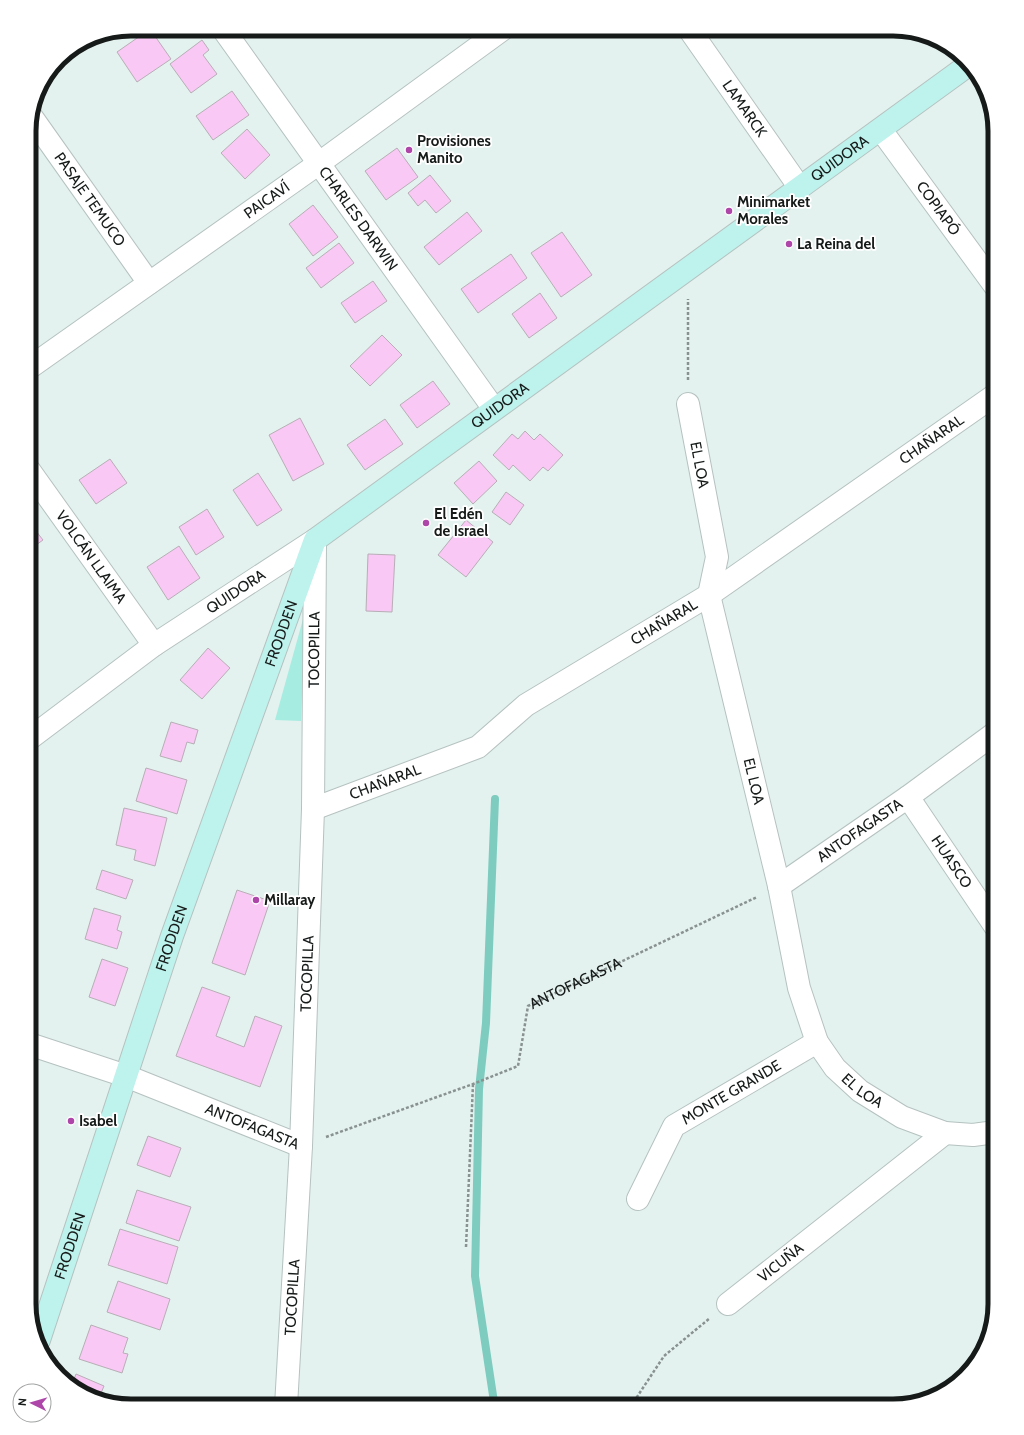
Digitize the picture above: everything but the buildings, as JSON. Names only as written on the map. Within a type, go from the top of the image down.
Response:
[{"type":"street","name":"CHARLES DARWIN","points":[[228,36],[494,409]]},
{"type":"street","name":"PAICAVÍ","points":[[36,363],[318,164],[493,36]]},
{"type":"street","name":"LAMARCK","points":[[694,36],[800,188]]},
{"type":"street","name":"QUIDORA","points":[[36,733],[154,644],[315,540],[964,68]]},
{"type":"street","name":"PASAJE TEMUCO","points":[[36,123],[149,283]]},
{"type":"street","name":"COPIAPÓ","points":[[881,130],[988,276]]},
{"type":"street","name":"CHAÑARAL","points":[[313,809],[478,747],[526,705],[709,595],[988,400]]},
{"type":"street","name":"EL LOA","points":[[688,404],[717,557],[709,595],[779,886],[799,988],[817,1042],[835,1068],[860,1091],[902,1117],[945,1132],[973,1135],[988,1133]]},
{"type":"street","name":"VOLCÁN LLAIMA","points":[[36,480],[154,644]]},
{"type":"street","name":"TOCOPILLA","points":[[286,1399],[301,1146],[313,809],[315,540]]},
{"type":"street","name":"FRODDEN","points":[[41,1334],[172,936],[315,540]]},
{"type":"street","name":"ANTOFAGASTA","points":[[779,886],[908,797],[988,738]]},
{"type":"street","name":"HUASCO","points":[[908,797],[988,916]]},
{"type":"street","name":"MONTE GRANDE","points":[[638,1198],[674,1126],[817,1042]]},
{"type":"street","name":"ANTOFAGASTA","points":[[36,1046],[126,1076],[301,1146]]},
{"type":"street","name":"VICUÑA","points":[[728,1304],[945,1132]]},
{"type":"path","points":[[688,310],[688,404]]},
{"type":"path","name":"ANTOFAGASTA","points":[[301,1146],[473,1084],[518,1066],[528,1006],[779,886]]},
{"type":"path","points":[[466,1247],[473,1084]]},
{"type":"path","points":[[636,1399],[664,1356],[728,1304]]},
{"type":"green space","points":[[305,612],[301,721],[275,720]]},
{"type":"waterway","points":[[494,1399],[475,1276],[479,1089],[486,1023],[495,799]]},
{"type":"place","name":"Provisiones Manito","points":[[409,150]]},
{"type":"place","name":"Minimarket Morales","points":[[729,211]]},
{"type":"place","name":"La Reina del","points":[[789,244]]},
{"type":"place","name":"El Edén de Israel","points":[[426,523]]},
{"type":"place","name":"Millaray","points":[[256,900]]},
{"type":"place","name":"Isabel","points":[[71,1121]]}]
